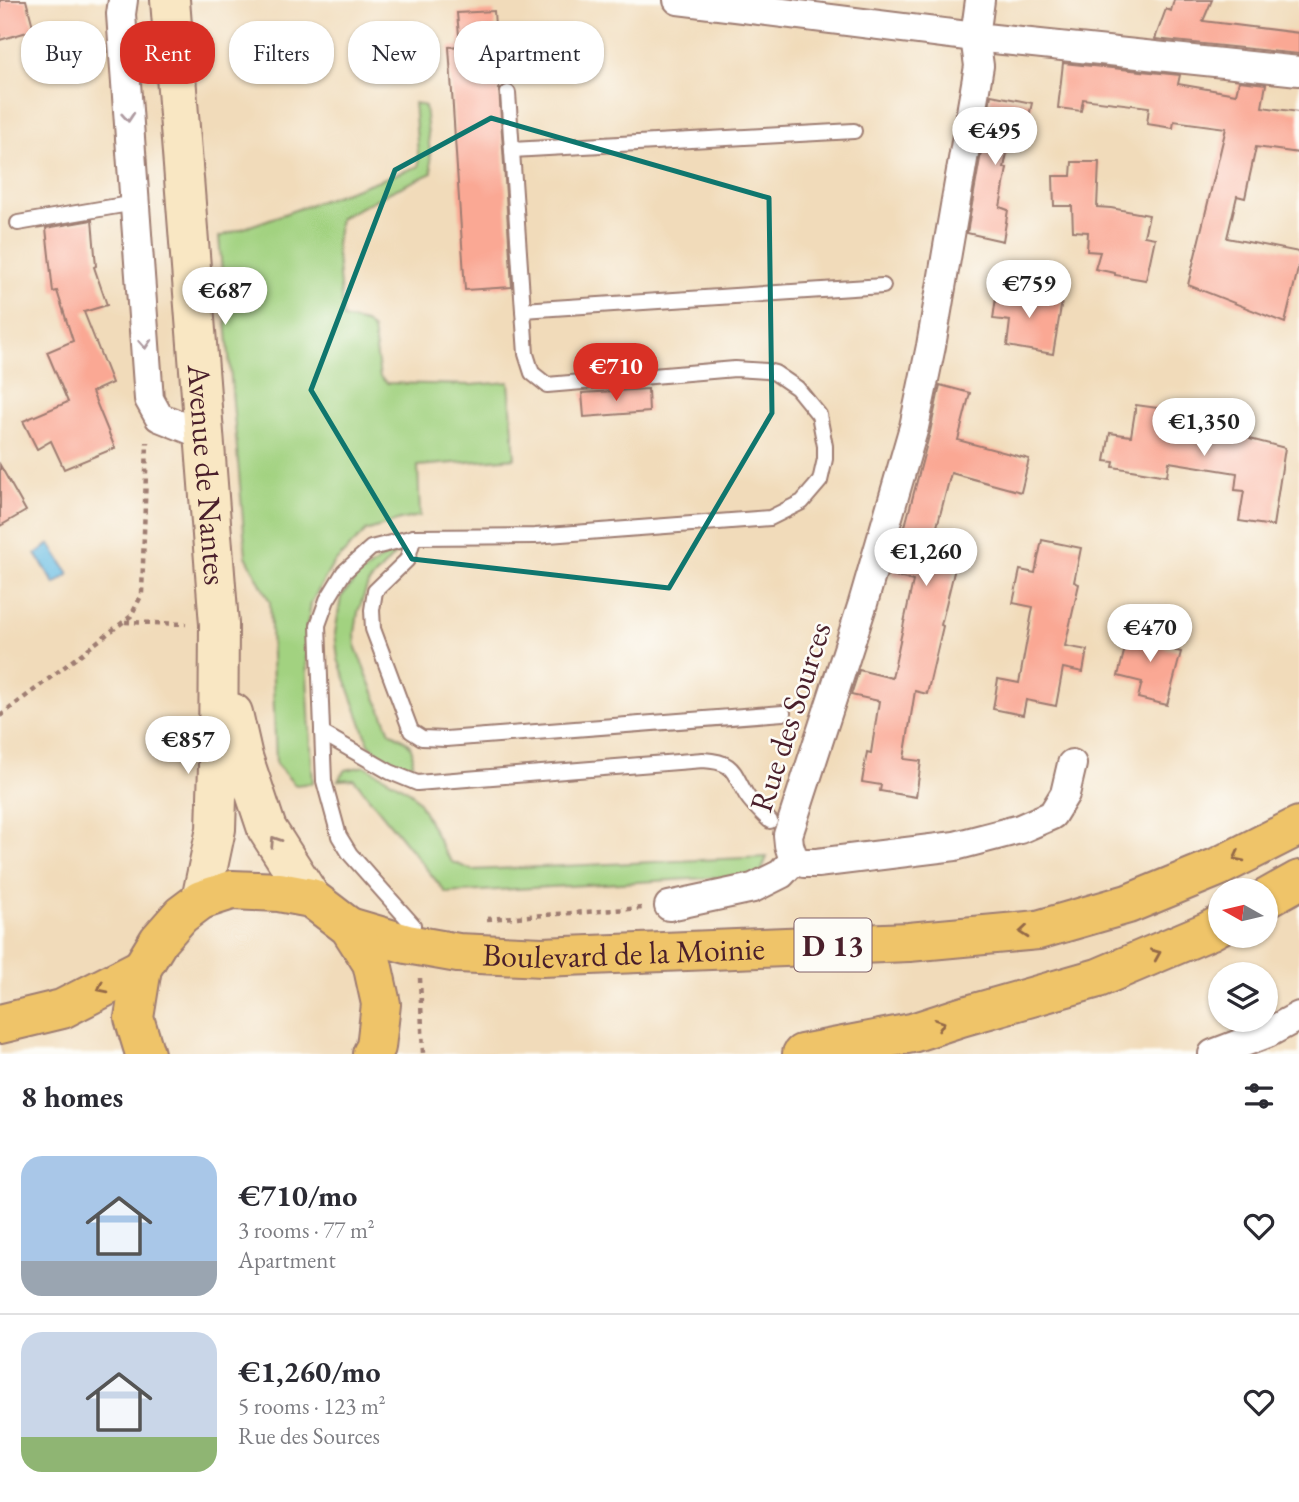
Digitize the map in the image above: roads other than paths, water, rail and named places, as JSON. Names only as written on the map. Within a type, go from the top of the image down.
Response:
[{"type":"main road","name":"Avenue de Nantes","points":[[170,0],[219,640],[216,829],[201,900]]},
{"type":"main road","name":"Avenue de Nantes","points":[[219,640],[243,757],[267,829],[312,898]]},
{"type":"main road","name":"Boulevard de la Moinie","points":[[349,927],[407,944],[458,953],[542,957],[909,942],[1038,930],[1128,904],[1218,867],[1299,826]]},
{"type":"main road","points":[[1278,892],[1299,880]]},
{"type":"main road","points":[[145,1054],[134,1018],[142,968],[159,940],[181,915],[201,900],[232,890],[279,892],[312,898],[349,927],[372,963],[381,1004],[376,1047],[372,1054]]},
{"type":"main road","points":[[802,1054],[912,1033],[1097,978],[1208,931]]},
{"type":"main road","points":[[0,1024],[62,1009],[142,968]]},
{"type":"street","points":[[123,0],[121,14],[149,399],[159,417],[204,435]]},
{"type":"street","points":[[678,0],[975,37],[1299,71]]},
{"type":"street","name":"Rue des Sources","points":[[980,0],[975,37],[979,66],[931,346],[914,427],[867,590],[788,835],[789,845],[794,860],[817,863],[954,846],[1020,829],[1052,815],[1065,794],[1072,764]]},
{"type":"street","points":[[669,906],[753,888],[781,874],[794,860]]},
{"type":"street","points":[[1213,1054],[1268,1033],[1299,1016]]},
{"type":"lane","points":[[407,944],[413,925],[350,854],[339,836],[324,781],[318,625],[327,600],[344,572],[371,548],[414,537],[535,536],[770,518],[802,502],[820,481],[825,459],[819,415],[797,388],[775,373],[736,369],[547,385],[532,373],[526,354],[508,93]]},
{"type":"lane","points":[[512,150],[854,131]]},
{"type":"lane","points":[[18,223],[135,203]]},
{"type":"lane","points":[[523,310],[883,286]]},
{"type":"lane","points":[[414,537],[407,560],[375,591],[372,610],[373,629],[411,731],[422,738],[446,739],[783,713]]},
{"type":"lane","points":[[322,733],[390,772],[417,783],[703,760],[720,761],[733,770],[748,798],[770,821]]},
{"type":"water","points":[[50,544],[69,574],[55,584],[36,554]]}]
